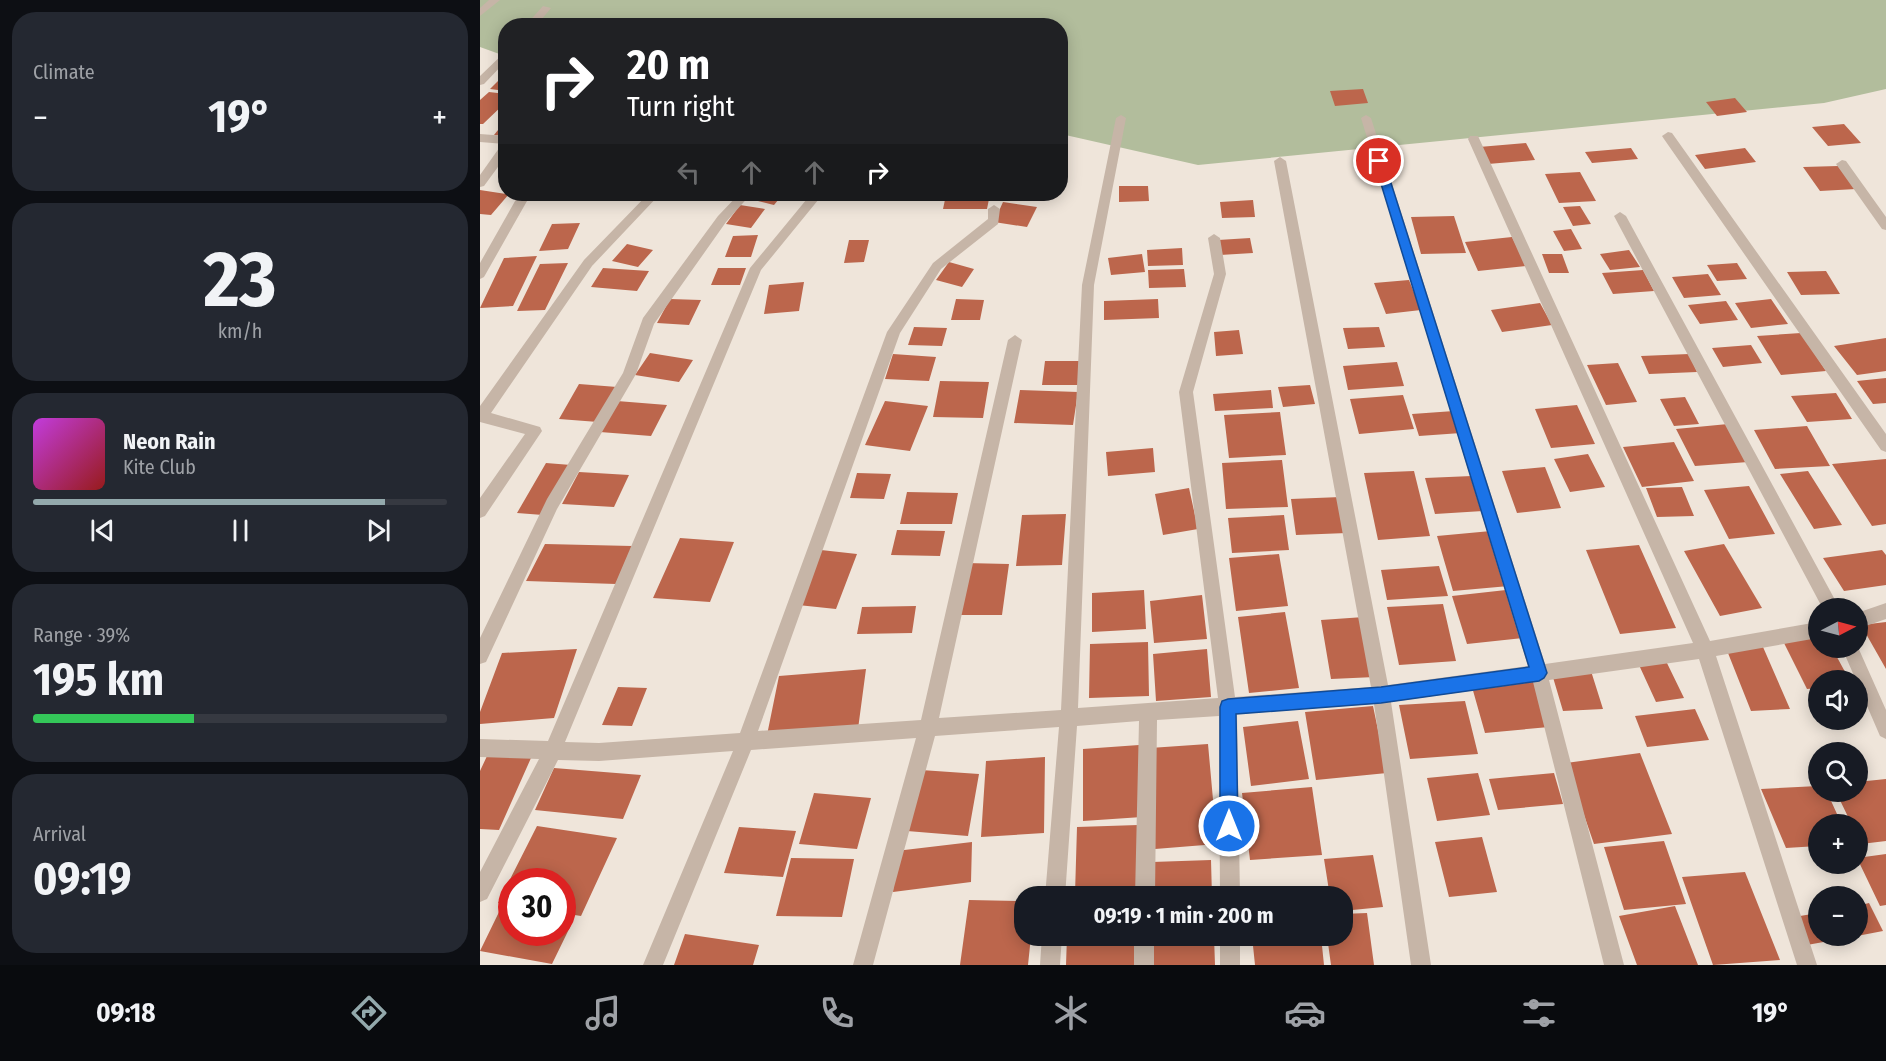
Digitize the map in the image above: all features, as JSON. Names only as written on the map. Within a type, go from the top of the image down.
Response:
[{"type":"street","points":[[480,13],[495,0]]},
{"type":"street","points":[[537,18],[546,8]]},
{"type":"street","points":[[480,82],[498,63]]},
{"type":"street","points":[[1056,886],[1070,718],[1088,285],[1121,118]]},
{"type":"street","points":[[1365,118],[1539,673],[1614,965]]},
{"type":"street","points":[[1668,136],[1886,446]]},
{"type":"street","points":[[480,138],[498,139]]},
{"type":"street","points":[[1474,139],[1705,651],[1807,965]]},
{"type":"street","points":[[480,183],[498,158]]},
{"type":"street","points":[[1280,161],[1381,695],[1421,965]]},
{"type":"street","points":[[1842,164],[1886,226]]},
{"type":"street","points":[[480,274],[521,201]]},
{"type":"street","points":[[480,511],[535,431],[480,416],[588,263],[647,201]]},
{"type":"street","points":[[480,656],[552,504],[629,374],[648,322],[722,219],[739,201]]},
{"type":"street","points":[[480,892],[553,750],[756,268],[811,201]]},
{"type":"street","points":[[653,965],[746,741],[894,332],[937,266],[994,221],[994,208]]},
{"type":"street","points":[[1620,216],[1826,598]]},
{"type":"street","points":[[1214,238],[1220,274],[1186,392],[1228,707],[1230,886]]},
{"type":"street","points":[[863,965],[928,728],[1015,340]]},
{"type":"street","points":[[1868,617],[1886,610]]},
{"type":"street","points":[[480,748],[599,752],[1381,695],[1705,651],[1808,632]]},
{"type":"street","points":[[1854,658],[1886,730]]},
{"type":"street","points":[[1145,886],[1148,712]]},
{"type":"street","points":[[1050,965],[1051,946]]},
{"type":"street","points":[[1144,946],[1144,965]]},
{"type":"street","points":[[1230,946],[1230,965]]},
{"type":"green space","points":[[480,0],[1886,0],[1886,89],[1824,103],[1198,165],[1068,136],[1068,18],[498,18],[498,53],[480,47]]},
{"type":"building","points":[[498,81],[498,90],[490,89]]},
{"type":"building","points":[[1363,89],[1368,103],[1335,106],[1330,91]]},
{"type":"building","points":[[489,92],[498,93],[498,110],[483,124],[480,124],[480,100]]},
{"type":"building","points":[[1735,98],[1747,112],[1717,116],[1706,102]]},
{"type":"building","points":[[1844,124],[1861,143],[1828,146],[1812,127]]},
{"type":"building","points":[[1526,143],[1535,160],[1488,164],[1479,147]]},
{"type":"building","points":[[1631,148],[1638,159],[1592,163],[1585,152]]},
{"type":"building","points":[[1745,148],[1756,162],[1705,169],[1695,155]]},
{"type":"building","points":[[1838,166],[1856,189],[1820,191],[1803,167]]},
{"type":"building","points":[[1580,172],[1596,201],[1559,203],[1545,174]]},
{"type":"building","points":[[1119,186],[1148,186],[1149,201],[1119,202]]},
{"type":"building","points":[[480,190],[498,192],[498,201],[503,201],[491,215],[480,214]]},
{"type":"building","points":[[1253,200],[1255,217],[1222,218],[1220,202]]},
{"type":"building","points":[[758,201],[777,201],[774,205]]},
{"type":"building","points":[[945,201],[989,201],[987,209],[943,209]]},
{"type":"building","points":[[1003,202],[1037,207],[1027,227],[994,222]]},
{"type":"building","points":[[740,205],[765,209],[751,228],[726,224]]},
{"type":"building","points":[[1580,206],[1591,224],[1573,226],[1563,207]]},
{"type":"building","points":[[1454,216],[1466,253],[1421,254],[1411,217]]},
{"type":"building","points":[[580,223],[568,249],[539,251],[552,224]]},
{"type":"building","points":[[1571,229],[1582,249],[1564,251],[1553,231]]},
{"type":"building","points":[[758,235],[751,257],[725,257],[733,236]]},
{"type":"building","points":[[1512,237],[1527,266],[1478,271],[1465,242]]},
{"type":"building","points":[[1250,238],[1253,253],[1220,255],[1218,240]]},
{"type":"building","points":[[849,240],[869,240],[864,262],[844,263]]},
{"type":"building","points":[[627,244],[653,250],[638,267],[612,261]]},
{"type":"building","points":[[1182,248],[1183,265],[1148,266],[1147,250]]},
{"type":"building","points":[[1629,250],[1640,267],[1610,270],[1600,254]]},
{"type":"building","points":[[1142,254],[1145,272],[1111,275],[1108,258]]},
{"type":"building","points":[[1542,254],[1562,254],[1569,273],[1549,273]]},
{"type":"building","points":[[537,256],[513,306],[480,308],[504,258]]},
{"type":"building","points":[[949,262],[974,269],[962,287],[936,280]]},
{"type":"building","points":[[568,263],[545,310],[517,311],[540,264]]},
{"type":"building","points":[[1737,263],[1747,279],[1717,281],[1707,265]]},
{"type":"building","points":[[603,268],[649,271],[637,291],[591,287]]},
{"type":"building","points":[[718,268],[746,268],[740,285],[711,285]]},
{"type":"building","points":[[1184,269],[1186,287],[1149,288],[1148,270]]},
{"type":"building","points":[[1643,270],[1654,291],[1613,294],[1602,273]]},
{"type":"building","points":[[1826,271],[1840,294],[1801,295],[1787,272]]},
{"type":"building","points":[[1708,274],[1721,295],[1684,298],[1672,277]]},
{"type":"building","points":[[1409,280],[1421,310],[1386,314],[1374,283]]},
{"type":"building","points":[[804,282],[799,311],[764,314],[769,285]]},
{"type":"building","points":[[670,299],[701,300],[689,325],[657,323]]},
{"type":"building","points":[[956,299],[984,300],[980,320],[951,320]]},
{"type":"building","points":[[1158,299],[1159,318],[1104,320],[1104,301]]},
{"type":"building","points":[[1771,299],[1788,324],[1751,328],[1735,303]]},
{"type":"building","points":[[1726,301],[1738,320],[1700,324],[1688,305]]},
{"type":"building","points":[[1540,303],[1552,325],[1502,332],[1491,310]]},
{"type":"building","points":[[914,327],[947,328],[942,346],[908,345]]},
{"type":"building","points":[[1379,327],[1385,347],[1348,349],[1343,328]]},
{"type":"building","points":[[1239,330],[1243,354],[1216,356],[1214,332]]},
{"type":"building","points":[[1801,333],[1826,371],[1781,375],[1757,336]]},
{"type":"building","points":[[1886,338],[1886,371],[1857,375],[1834,346]]},
{"type":"building","points":[[1751,345],[1762,363],[1723,367],[1712,348]]},
{"type":"building","points":[[650,353],[693,360],[679,382],[635,375]]},
{"type":"building","points":[[893,354],[936,357],[929,381],[885,379]]},
{"type":"building","points":[[1689,354],[1697,372],[1649,374],[1641,356]]},
{"type":"building","points":[[1045,361],[1083,361],[1080,385],[1042,385]]},
{"type":"building","points":[[1397,362],[1404,386],[1348,390],[1343,366]]},
{"type":"building","points":[[1618,363],[1637,402],[1606,405],[1587,365]]},
{"type":"building","points":[[1886,378],[1886,403],[1873,404],[1857,381]]},
{"type":"building","points":[[940,381],[989,382],[983,418],[933,417]]},
{"type":"building","points":[[579,384],[617,387],[598,422],[559,419]]},
{"type":"building","points":[[1310,385],[1315,404],[1283,407],[1278,387]]},
{"type":"building","points":[[1020,390],[1078,392],[1073,425],[1014,423]]},
{"type":"building","points":[[1271,390],[1273,408],[1215,411],[1213,394]]},
{"type":"building","points":[[1836,393],[1852,419],[1807,422],[1791,396]]},
{"type":"building","points":[[1403,395],[1414,429],[1359,434],[1350,399]]},
{"type":"building","points":[[1685,397],[1699,424],[1674,426],[1660,399]]},
{"type":"building","points":[[617,401],[667,405],[651,436],[600,432]]},
{"type":"building","points":[[885,401],[928,406],[910,451],[865,445]]},
{"type":"building","points":[[1577,405],[1595,444],[1551,448],[1535,409]]},
{"type":"building","points":[[1454,411],[1461,433],[1419,436],[1412,414]]},
{"type":"building","points":[[1280,412],[1286,455],[1229,458],[1224,415]]},
{"type":"building","points":[[1728,424],[1748,462],[1695,466],[1676,429]]},
{"type":"building","points":[[1807,426],[1830,466],[1775,469],[1754,430]]},
{"type":"building","points":[[1674,442],[1694,481],[1642,487],[1623,447]]},
{"type":"building","points":[[1153,448],[1155,472],[1108,476],[1106,452]]},
{"type":"building","points":[[1588,454],[1605,487],[1570,492],[1554,459]]},
{"type":"building","points":[[1886,459],[1886,524],[1872,526],[1832,464]]},
{"type":"building","points":[[1282,460],[1288,507],[1226,509],[1222,463]]},
{"type":"building","points":[[546,463],[571,465],[543,515],[517,513]]},
{"type":"building","points":[[1545,467],[1561,508],[1517,513],[1502,471]]},
{"type":"building","points":[[1414,471],[1430,536],[1378,540],[1364,473]]},
{"type":"building","points":[[1808,471],[1842,525],[1814,529],[1780,474]]},
{"type":"building","points":[[579,472],[629,475],[614,507],[562,504]]},
{"type":"building","points":[[857,473],[891,474],[884,499],[850,498]]},
{"type":"building","points":[[1472,476],[1483,511],[1435,514],[1425,478]]},
{"type":"building","points":[[1749,486],[1775,534],[1729,539],[1704,490]]},
{"type":"building","points":[[1682,487],[1694,516],[1657,517],[1646,488]]},
{"type":"building","points":[[1189,488],[1198,529],[1163,535],[1155,494]]},
{"type":"building","points":[[907,492],[958,493],[952,524],[900,524]]},
{"type":"building","points":[[1341,497],[1347,533],[1296,535],[1291,499]]},
{"type":"building","points":[[1066,514],[1062,565],[1016,566],[1022,515]]},
{"type":"building","points":[[1284,515],[1289,550],[1232,553],[1228,518]]},
{"type":"building","points":[[897,530],[945,531],[940,556],[891,555]]},
{"type":"building","points":[[1491,531],[1509,586],[1453,591],[1437,536]]},
{"type":"building","points":[[680,538],[734,542],[710,602],[653,598]]},
{"type":"building","points":[[545,544],[632,546],[616,584],[526,581]]},
{"type":"building","points":[[1724,544],[1762,608],[1720,616],[1684,551]]},
{"type":"building","points":[[1639,545],[1676,628],[1620,634],[1586,550]]},
{"type":"building","points":[[821,550],[857,554],[836,609],[798,605]]},
{"type":"building","points":[[1882,550],[1886,555],[1886,585],[1844,591],[1823,558]]},
{"type":"building","points":[[1279,554],[1288,606],[1236,611],[1229,558]]},
{"type":"building","points":[[965,563],[1009,564],[1002,615],[957,615]]},
{"type":"building","points":[[1439,566],[1448,596],[1387,600],[1381,570]]},
{"type":"building","points":[[1144,590],[1146,629],[1092,632],[1092,593]]},
{"type":"building","points":[[1506,590],[1523,638],[1467,644],[1452,596]]},
{"type":"building","points":[[1202,595],[1207,639],[1154,643],[1150,601]]},
{"type":"building","points":[[1443,604],[1456,661],[1399,665],[1387,607]]},
{"type":"building","points":[[916,606],[912,633],[857,634],[862,607]]},
{"type":"building","points":[[1285,612],[1299,688],[1249,693],[1238,617]]},
{"type":"building","points":[[1364,617],[1375,677],[1331,679],[1321,620]]},
{"type":"building","points":[[1886,622],[1886,669],[1868,637],[1868,624]]},
{"type":"building","points":[[1808,635],[1808,658],[1837,658],[1844,670],[1808,670],[1807,689],[1781,637]]},
{"type":"building","points":[[1148,642],[1149,696],[1089,698],[1090,644]]},
{"type":"building","points":[[1763,647],[1790,709],[1751,711],[1726,648]]},
{"type":"building","points":[[577,649],[554,718],[480,724],[480,712],[502,653]]},
{"type":"building","points":[[1207,649],[1211,697],[1156,701],[1153,654]]},
{"type":"building","points":[[1666,661],[1684,698],[1656,702],[1639,665]]},
{"type":"building","points":[[866,669],[858,729],[767,735],[779,676]]},
{"type":"building","points":[[1591,671],[1603,709],[1563,711],[1552,674]]},
{"type":"building","points":[[1534,681],[1549,727],[1485,733],[1472,687]]},
{"type":"building","points":[[618,687],[647,688],[632,726],[602,725]]},
{"type":"building","points":[[1465,701],[1478,754],[1410,759],[1399,705]]},
{"type":"building","points":[[1373,706],[1387,773],[1316,780],[1305,712]]},
{"type":"building","points":[[1695,709],[1709,740],[1647,747],[1635,716]]},
{"type":"building","points":[[1298,721],[1309,779],[1251,786],[1243,727]]},
{"type":"building","points":[[1208,744],[1217,844],[1155,849],[1150,748]]},
{"type":"building","points":[[1139,745],[1142,817],[1083,821],[1083,749]]},
{"type":"building","points":[[1640,753],[1672,834],[1594,844],[1566,763]]},
{"type":"building","points":[[487,756],[531,758],[499,830],[480,829],[480,771]]},
{"type":"building","points":[[1045,757],[1044,833],[981,837],[986,761]]},
{"type":"building","points":[[554,768],[641,775],[623,819],[535,810]]},
{"type":"building","points":[[921,770],[979,774],[968,836],[907,831]]},
{"type":"building","points":[[1478,773],[1490,815],[1437,821],[1427,778]]},
{"type":"building","points":[[1554,773],[1563,804],[1498,810],[1489,779]]},
{"type":"building","points":[[1886,779],[1886,841],[1868,843],[1868,814],[1847,814],[1841,802],[1868,802],[1868,781]]},
{"type":"building","points":[[1312,787],[1322,855],[1250,860],[1242,793]]},
{"type":"building","points":[[1808,787],[1808,802],[1832,802],[1837,814],[1808,814],[1808,847],[1786,848],[1761,789]]},
{"type":"building","points":[[814,793],[871,798],[857,849],[799,844]]},
{"type":"building","points":[[1138,825],[1139,886],[1075,886],[1077,827]]},
{"type":"building","points":[[537,826],[617,838],[581,916],[576,915],[576,868],[516,868]]},
{"type":"building","points":[[739,827],[796,831],[783,877],[724,873]]},
{"type":"building","points":[[1482,837],[1497,892],[1449,897],[1435,842]]},
{"type":"building","points":[[1664,841],[1686,904],[1624,910],[1604,847]]},
{"type":"building","points":[[972,842],[971,882],[893,892],[896,851]]},
{"type":"building","points":[[1886,854],[1886,905],[1880,906],[1865,874],[1868,874],[1868,856]]},
{"type":"building","points":[[1373,855],[1383,907],[1353,910],[1353,886],[1328,886],[1324,859]]},
{"type":"building","points":[[791,858],[854,859],[842,917],[776,916]]},
{"type":"building","points":[[1211,860],[1212,886],[1152,886],[1152,862]]},
{"type":"building","points":[[1745,872],[1780,960],[1713,965],[1682,877]]},
{"type":"building","points":[[969,900],[1014,901],[1014,946],[1030,946],[1028,965],[960,965]]},
{"type":"building","points":[[1869,903],[1883,931],[1868,934]]},
{"type":"building","points":[[1675,906],[1698,965],[1637,965],[1619,916]]},
{"type":"building","points":[[1367,913],[1374,965],[1331,965],[1328,946],[1353,946],[1353,914]]},
{"type":"building","points":[[498,914],[498,946],[561,946],[552,964],[480,951]]},
{"type":"building","points":[[1808,915],[1808,945],[1807,945],[1794,917]]},
{"type":"building","points":[[685,934],[759,945],[753,965],[674,965]]},
{"type":"building","points":[[1067,946],[1140,946],[1141,965],[1066,965]]},
{"type":"building","points":[[1153,946],[1214,946],[1215,965],[1153,965]]},
{"type":"building","points":[[1253,946],[1322,946],[1324,965],[1255,965]]},
{"type":"route","points":[[1229,826],[1228,707],[1381,695],[1539,673],[1379,161]]}]
